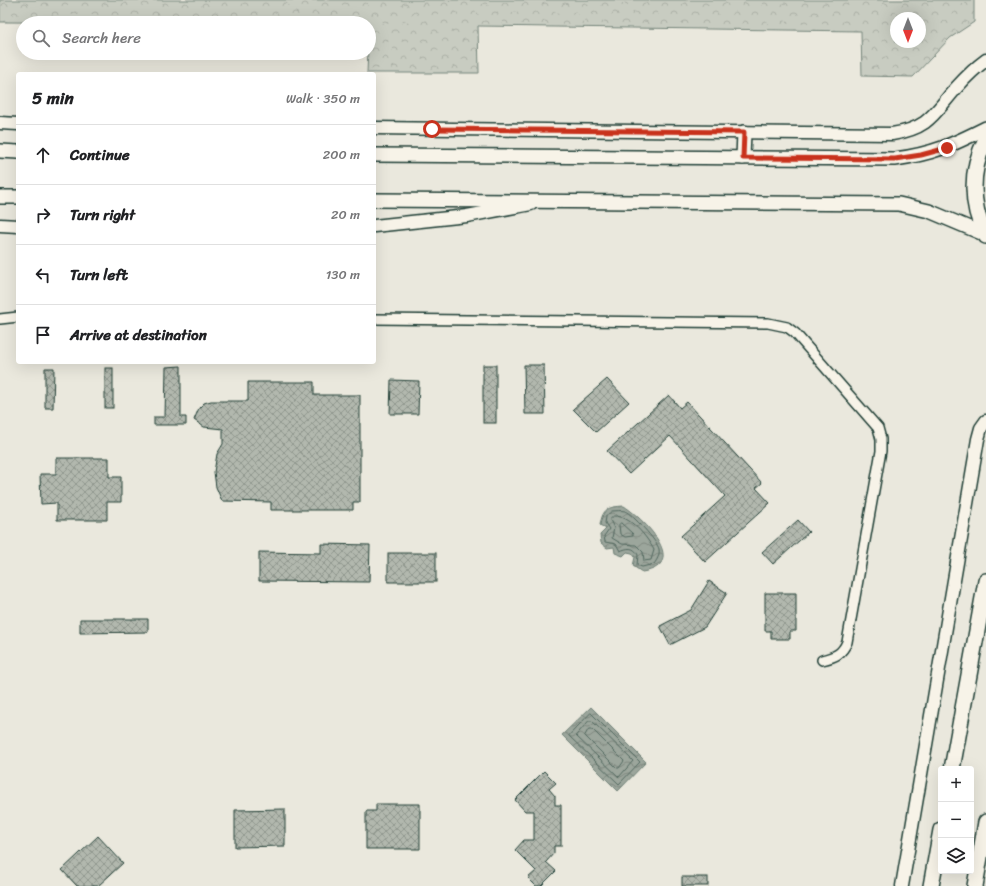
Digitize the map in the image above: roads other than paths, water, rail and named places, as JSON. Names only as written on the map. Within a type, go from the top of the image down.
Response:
[{"type":"main road","points":[[376,155],[878,160],[913,157],[947,148],[986,128]]},
{"type":"main road","points":[[743,158],[744,132]]},
{"type":"main road","points":[[986,139],[975,167],[973,186],[975,205],[986,236]]},
{"type":"main road","points":[[0,152],[16,152]]},
{"type":"main road","points":[[0,197],[16,198]]},
{"type":"main road","points":[[376,200],[899,204],[929,211],[986,236]]},
{"type":"main road","points":[[953,766],[986,582]]},
{"type":"main road","points":[[975,886],[986,822]]},
{"type":"main road","points":[[931,886],[940,838]]},
{"type":"street","points":[[376,128],[892,134],[910,130],[934,116],[966,76],[986,60]]},
{"type":"street","points":[[0,123],[16,124]]},
{"type":"street","points":[[376,226],[467,216],[547,201]]},
{"type":"street","points":[[0,225],[16,226]]},
{"type":"street","points":[[0,319],[16,317]]},
{"type":"street","points":[[376,319],[768,323],[787,327],[795,333],[878,428],[881,439],[881,451],[847,642],[840,653],[835,657],[822,660]]},
{"type":"street","points":[[902,886],[978,439],[981,428],[986,421]]},
{"type":"water","points":[[624,506],[642,521],[658,541],[663,551],[662,561],[656,568],[642,572],[633,566],[635,557],[632,553],[627,552],[623,556],[615,553],[614,547],[607,548],[601,543],[600,535],[606,529],[600,525],[603,515],[610,508]]},
{"type":"water","points":[[591,707],[646,762],[618,791],[562,735]]}]
